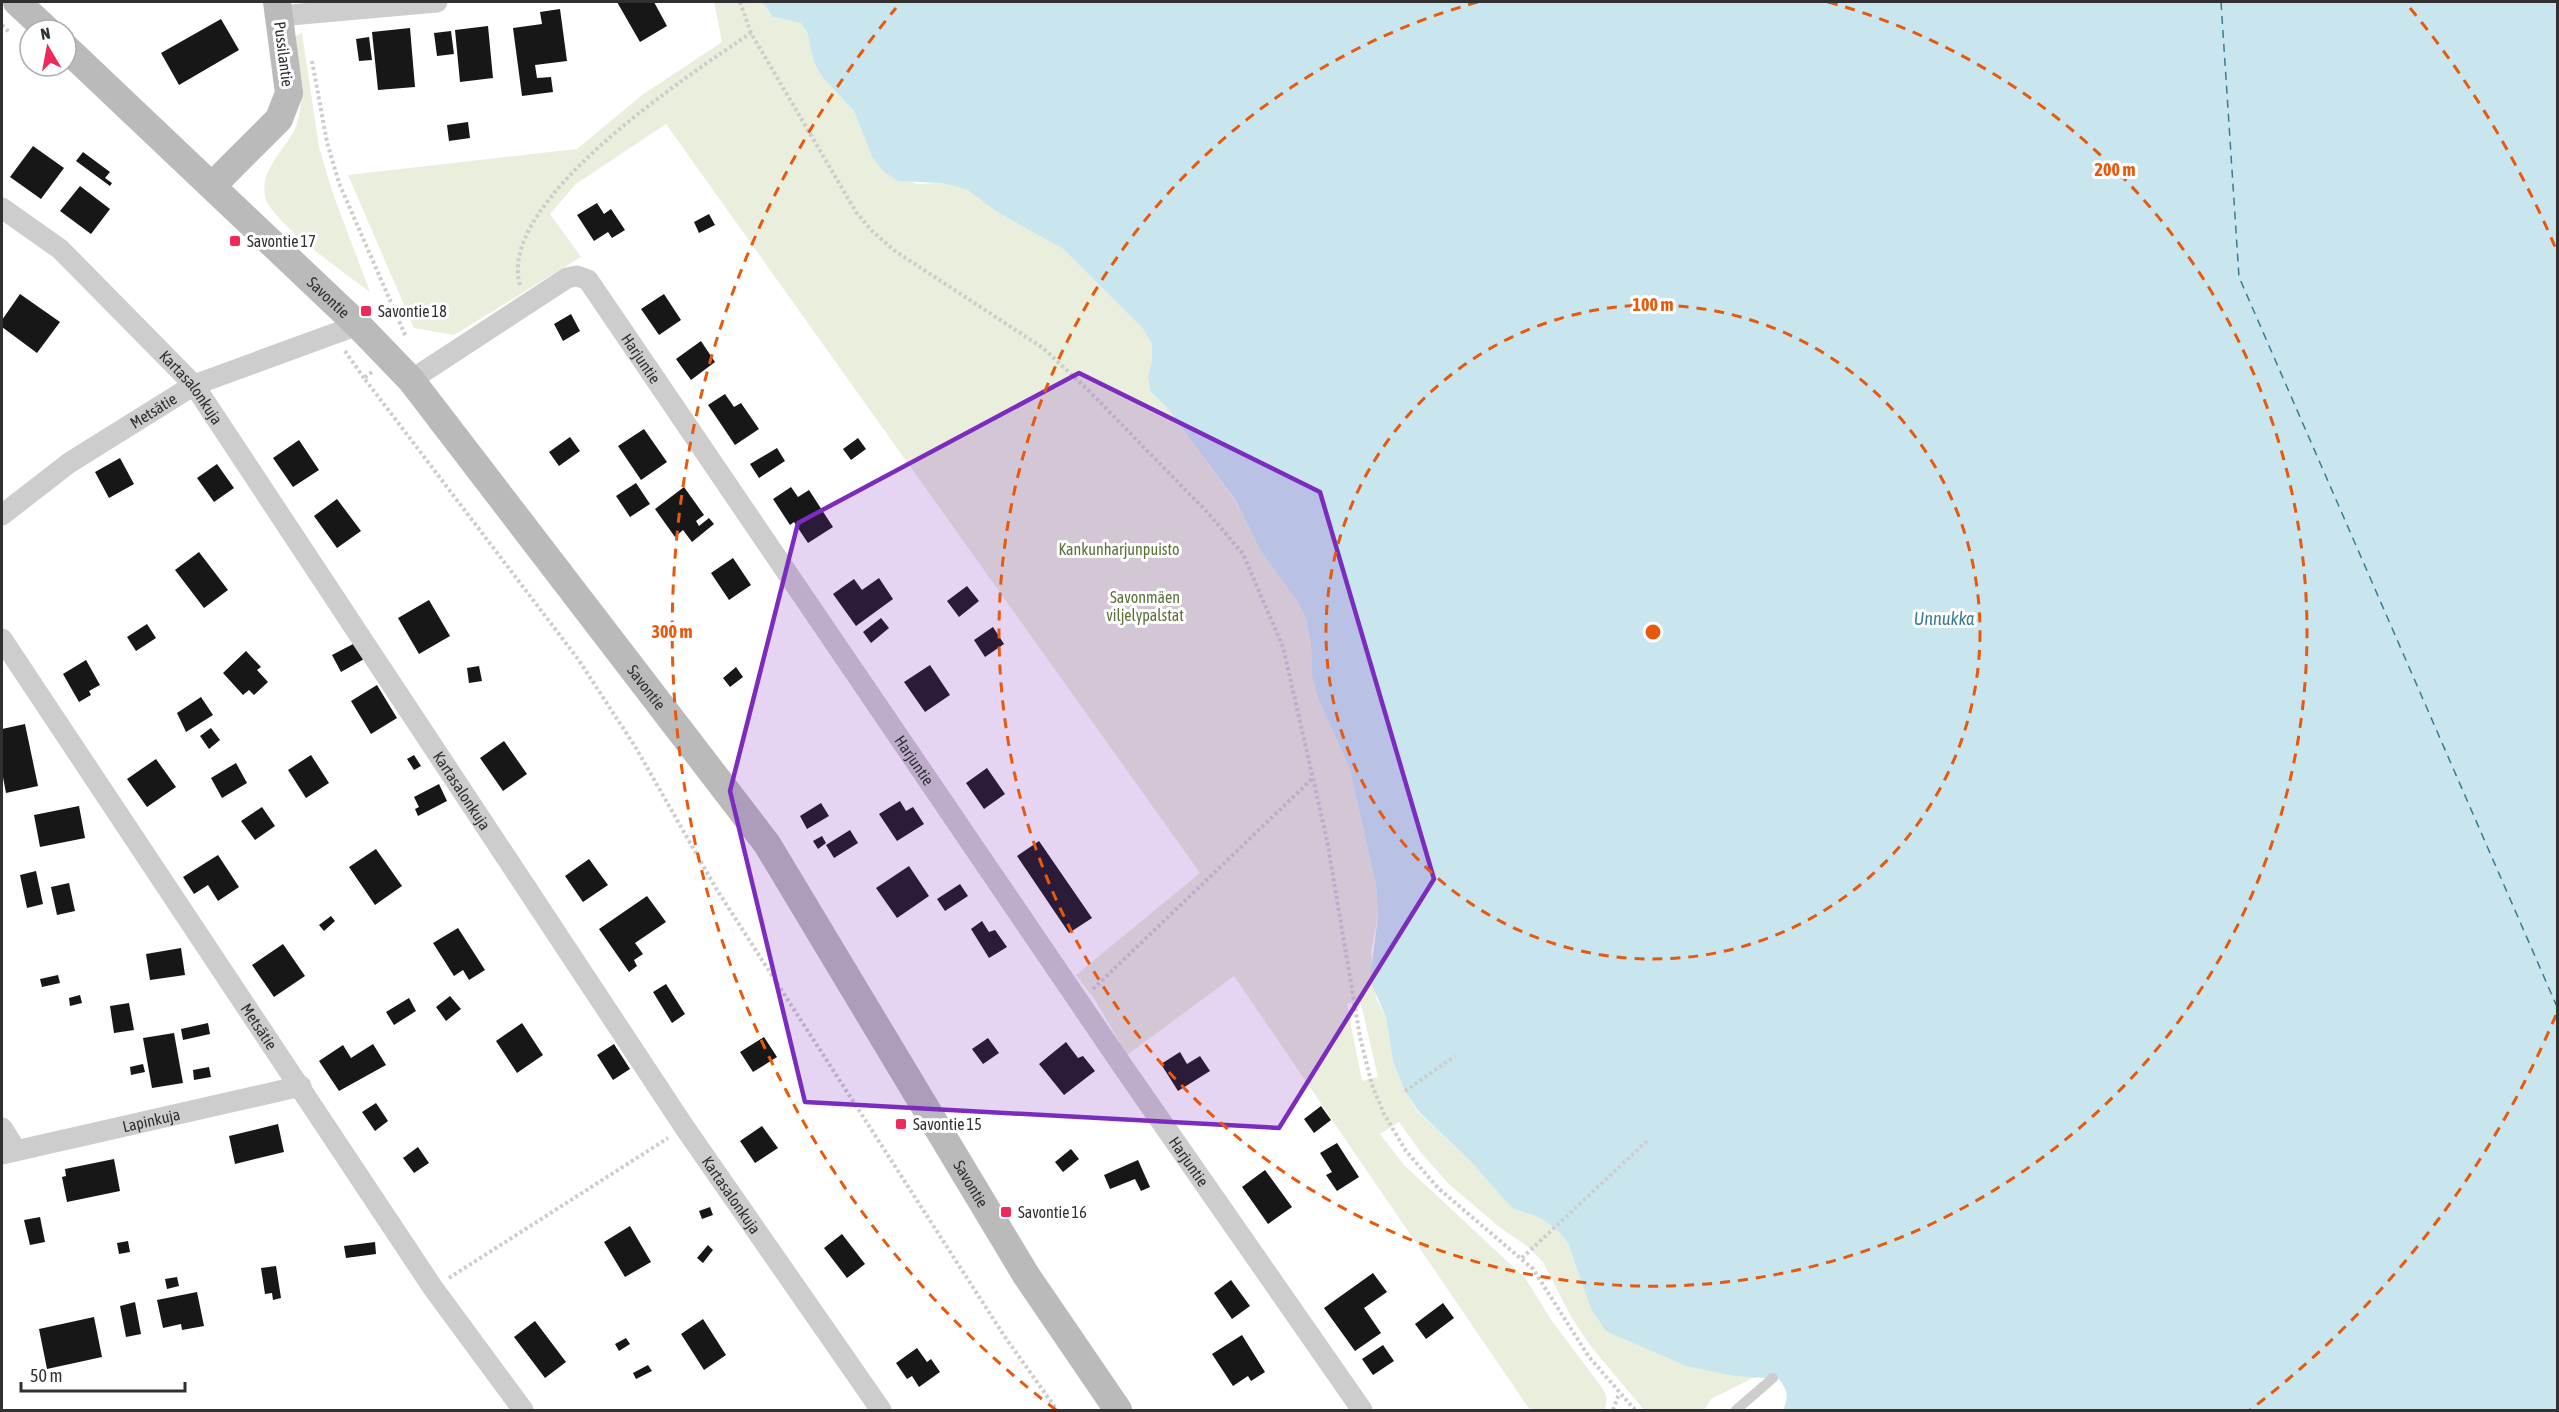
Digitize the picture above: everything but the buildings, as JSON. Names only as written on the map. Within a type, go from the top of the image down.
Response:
[{"type":"street","points":[[17,2],[34,18]]},
{"type":"street","points":[[286,10],[437,2]]},
{"type":"street","name":"Pussilantie","points":[[213,185],[279,119],[286,106],[289,93],[286,10]]},
{"type":"street","name":"Savontie","points":[[78,59],[213,185],[358,325],[411,380],[767,844],[1026,1275],[1118,1410]]},
{"type":"street","name":"Kartasalonkuja","points":[[2,208],[60,249],[194,385],[685,1128],[881,1410]]},
{"type":"street","name":"Harjuntie","points":[[411,380],[567,278],[577,276],[588,280],[1080,1002],[1362,1410]]},
{"type":"street","name":"Metsätie","points":[[2,515],[69,463],[194,385],[358,325]]},
{"type":"street","name":"Metsätie","points":[[2,639],[434,1288],[523,1410]]},
{"type":"street","name":"Lapinkuja","points":[[9,1152],[301,1086]]},
{"type":"street","points":[[2,1128],[9,1152]]},
{"type":"lane","points":[[1736,1410],[1773,1378]]},
{"type":"path","points":[[740,2],[751,33],[856,212],[872,231],[895,251],[1043,348],[1088,390],[1209,514],[1243,554],[1283,648],[1327,840],[1360,1037],[1372,1085],[1384,1114],[1406,1151],[1438,1188],[1533,1269],[1588,1357],[1635,1410]]},
{"type":"path","points":[[286,10],[339,183],[408,342],[364,378],[578,658],[636,748],[717,890],[1005,1337],[1057,1410]]},
{"type":"path","points":[[526,303],[518,277],[518,259],[530,228],[561,185],[597,146],[665,91],[751,33]]},
{"type":"path","points":[[1080,1002],[1314,777]]},
{"type":"path","points":[[1405,1091],[1455,1056]]},
{"type":"path","points":[[434,1288],[685,1128]]},
{"type":"path","points":[[1522,1258],[1647,1141]]},
{"type":"path","points":[[1613,1410],[1619,1394]]},
{"type":"highlighted area","points":[[1079,373],[1320,492],[1434,879],[1279,1128],[805,1102],[730,791],[798,523]]},
{"type":"green space","name":"Kankunharjunpuisto","points":[[714,2],[762,2],[773,17],[801,23],[807,32],[814,63],[824,79],[854,111],[872,157],[883,171],[917,184],[939,183],[966,189],[997,212],[1063,249],[1143,329],[1152,344],[1152,359],[1148,376],[1150,391],[1168,409],[1236,502],[1259,548],[1299,604],[1306,619],[1311,643],[1312,676],[1349,766],[1376,886],[1378,916],[1371,951],[1376,998],[1386,1017],[1393,1062],[1405,1091],[1418,1112],[1471,1162],[1512,1208],[1540,1218],[1555,1228],[1568,1243],[1590,1307],[1655,1352],[1686,1366],[1755,1377],[1711,1399],[1704,1410],[1644,1410],[1589,1344],[1571,1317],[1543,1262],[1528,1247],[1498,1226],[1449,1184],[1422,1154],[1399,1122],[1380,1134],[1404,1165],[1525,1278],[1552,1321],[1603,1389],[1607,1398],[1605,1410],[1530,1410],[1234,976],[1127,1055],[1095,1000],[1076,975],[1200,873],[666,124],[576,184],[550,214],[581,257],[454,335],[414,328],[348,175],[577,149],[642,95],[722,42]],"holes":[[[1360,1000],[1378,1077],[1362,1081],[1347,1004]]]},
{"type":"green space","points":[[302,33],[319,147],[333,194],[370,292],[294,233],[270,207],[265,196],[266,176],[292,134],[299,116],[300,85],[295,43],[296,36]]},
{"type":"water","name":"Unnukka","points":[[762,2],[2557,2],[2557,1410],[1783,1410],[1787,1394],[1779,1379],[1735,1376],[1686,1366],[1606,1331],[1590,1307],[1568,1243],[1555,1228],[1540,1218],[1512,1208],[1471,1162],[1419,1112],[1405,1091],[1393,1062],[1386,1017],[1370,981],[1378,916],[1376,885],[1349,766],[1319,700],[1312,676],[1311,643],[1306,619],[1299,604],[1259,548],[1236,501],[1168,409],[1150,391],[1148,376],[1152,359],[1152,344],[1143,329],[1063,249],[997,212],[966,189],[940,183],[898,181],[883,171],[872,157],[854,111],[824,79],[814,63],[807,32],[801,23],[773,17]]},
{"type":"ferry route","points":[[2221,2],[2239,277],[2558,1009]]},
{"type":"place","name":"Savontie 17","points":[[235,241]]},
{"type":"place","name":"Savontie 18","points":[[366,311]]},
{"type":"place","name":"Savontie 15","points":[[901,1124]]},
{"type":"place","name":"Savontie 16","points":[[1006,1212]]},
{"type":"park label","name":"Savonmäen viljelypalstat","points":[[1145,606]]}]
